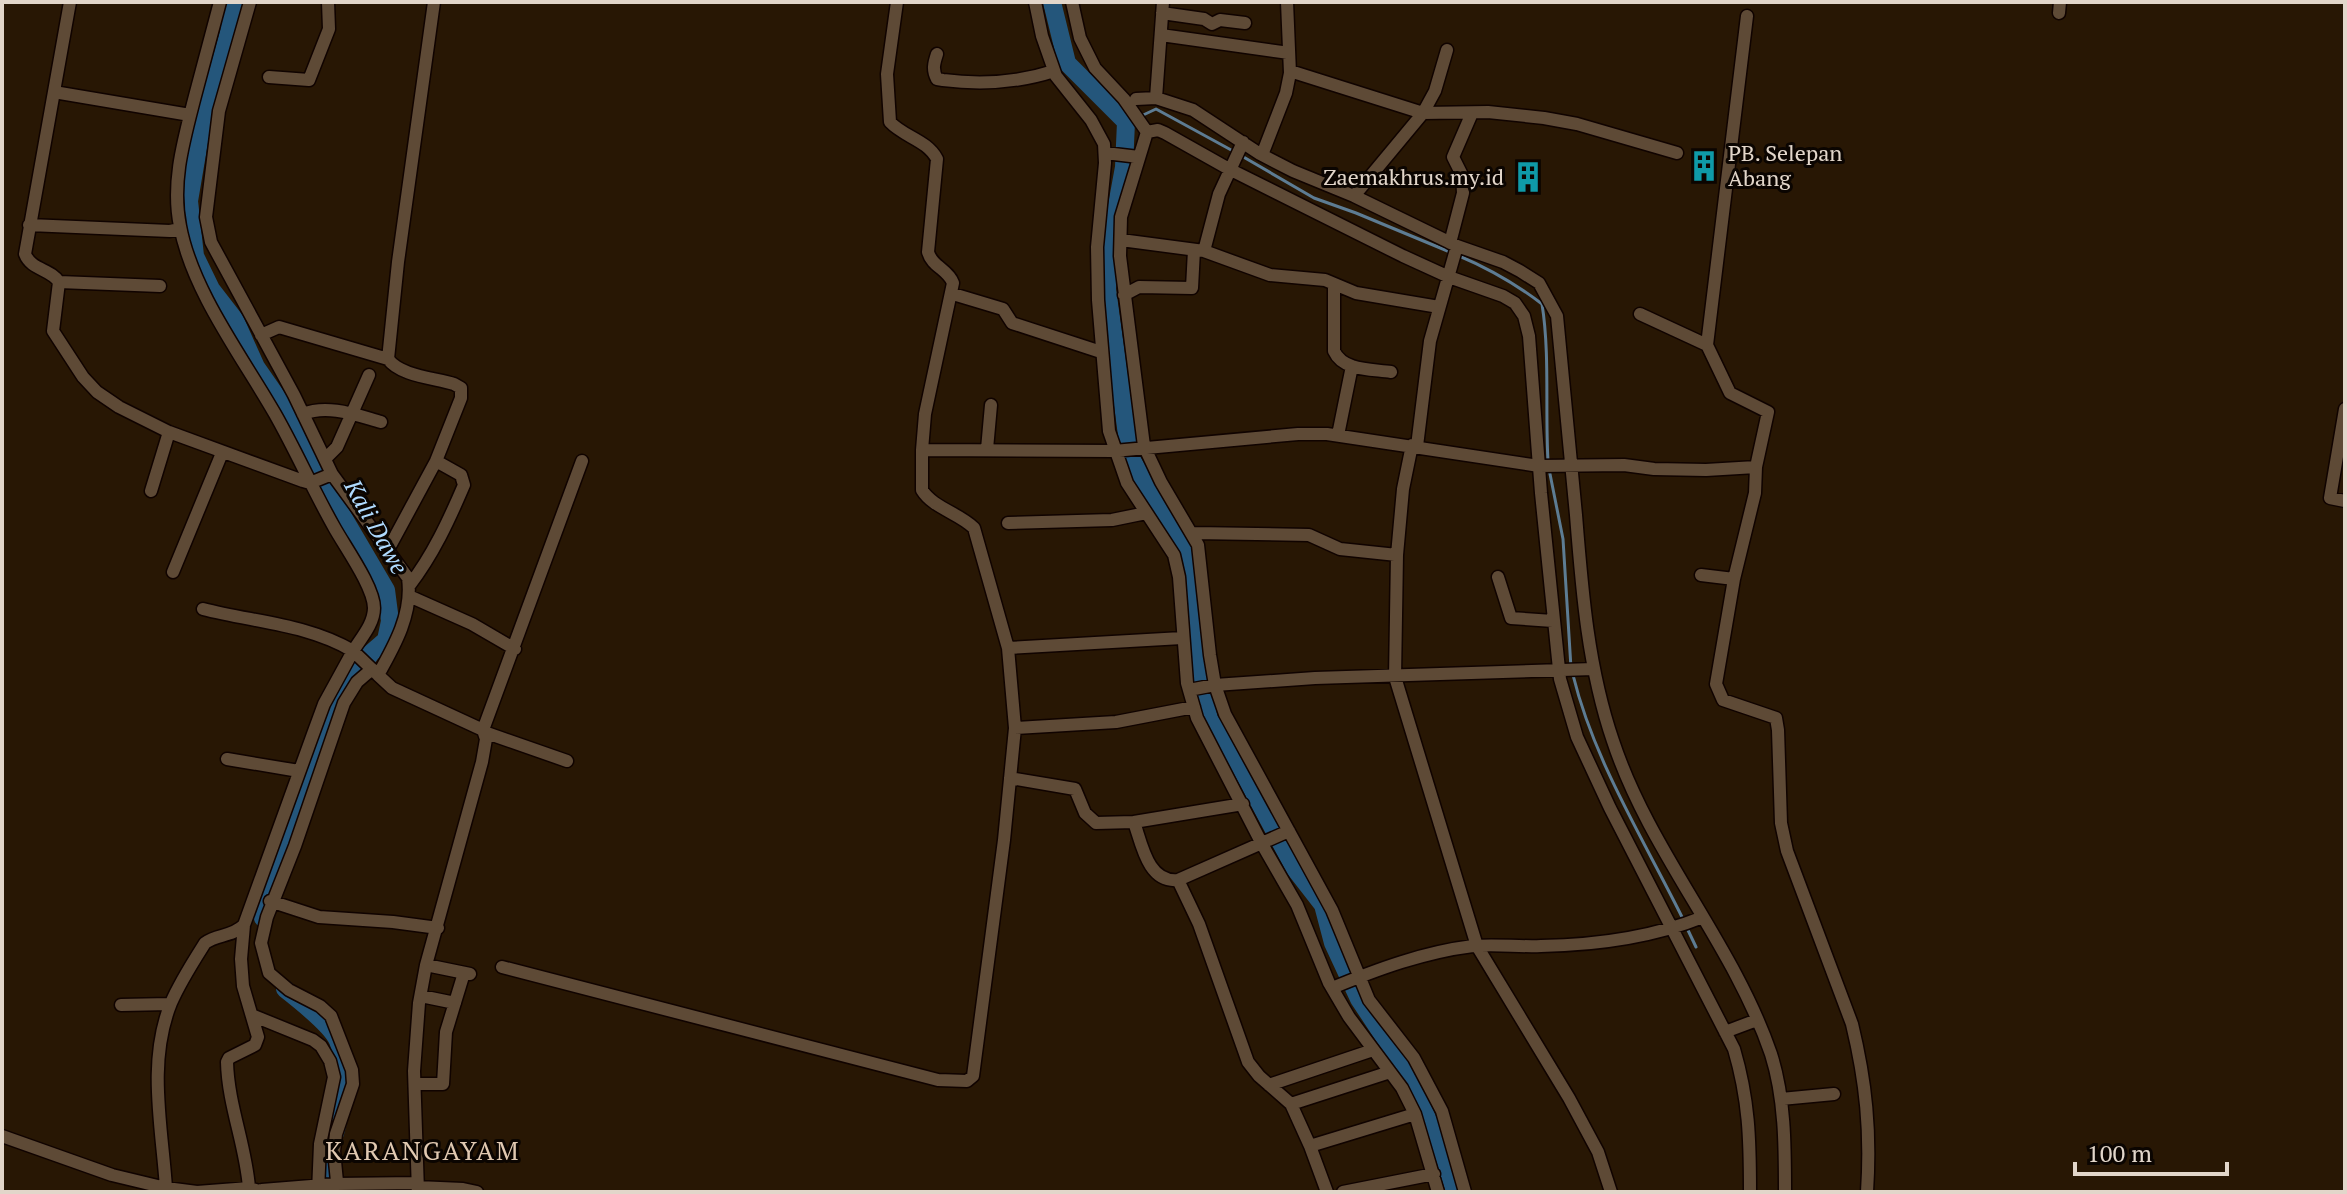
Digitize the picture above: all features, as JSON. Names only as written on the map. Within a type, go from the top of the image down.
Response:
[{"type":"street","points":[[70,2],[29,225],[26,258],[59,282],[53,331],[83,377],[97,392],[119,407],[169,432],[222,453],[320,479]]},
{"type":"street","points":[[220,2],[191,111],[176,187],[180,229],[195,272],[303,414],[325,459]]},
{"type":"street","points":[[249,2],[219,111],[206,217],[211,242],[254,346],[276,416],[320,479],[389,548],[403,567],[409,591],[515,649]]},
{"type":"street","points":[[269,77],[309,80],[329,29],[328,2]]},
{"type":"street","points":[[388,359],[398,262],[434,2]]},
{"type":"street","points":[[502,967],[938,1080],[967,1081],[973,1076],[1015,728],[1008,648],[974,528],[922,490],[925,414],[953,294],[951,277],[930,259],[928,252],[937,159],[923,142],[906,135],[890,122],[887,74],[897,2]]},
{"type":"street","points":[[1035,2],[1054,71],[1100,133],[1110,153],[1097,247],[1101,352],[1109,431],[1127,483],[1174,555],[1179,577],[1182,638],[1194,707],[1297,905],[1349,1017],[1390,1072],[1415,1114],[1438,1192]]},
{"type":"street","points":[[1072,2],[1080,38],[1091,61],[1146,131]]},
{"type":"street","points":[[1262,155],[1286,93],[1290,71],[1287,2]]},
{"type":"street","points":[[1156,98],[1162,8],[1212,24],[1220,20],[1245,23]]},
{"type":"street","points":[[1747,16],[1707,345],[1730,393],[1768,412],[1756,467],[1755,493],[1734,579],[1716,684],[1723,700],[1776,718],[1781,823],[1787,851],[1852,1024],[1868,1097],[1870,1149],[1867,1192]]},
{"type":"street","points":[[1161,35],[1289,53]]},
{"type":"street","points":[[1354,196],[1423,113],[1435,91],[1447,50]]},
{"type":"street","points":[[937,54],[933,67],[934,75],[939,80],[996,83],[1030,79],[1054,71]]},
{"type":"street","points":[[1290,71],[1423,113],[1514,114],[1555,120],[1677,153]]},
{"type":"street","points":[[54,92],[191,111],[219,111]]},
{"type":"street","points":[[1136,99],[1156,98],[1193,110],[1241,145],[1293,171],[1354,196],[1454,247],[1503,262],[1539,283],[1548,297],[1557,316],[1567,465],[1591,670],[1619,757],[1699,919],[1757,1020],[1772,1057],[1781,1099],[1785,1192]]},
{"type":"street","points":[[1472,113],[1453,157],[1462,175],[1463,193],[1449,275],[1430,341],[1415,445],[1403,489],[1397,555],[1395,677],[1477,946],[1569,1098],[1598,1152],[1611,1192]]},
{"type":"street","points":[[1146,131],[1125,198],[1121,240],[1124,295],[1142,447],[1194,533],[1198,545],[1213,686],[1286,833],[1345,938],[1357,978],[1369,1000],[1414,1058],[1442,1111],[1465,1192]]},
{"type":"street","points":[[1146,131],[1165,133],[1449,275],[1503,296],[1515,303],[1524,316],[1529,336],[1553,621],[1577,737],[1725,1032],[1745,1088],[1750,1192]]},
{"type":"street","points":[[1124,295],[1139,287],[1192,288],[1199,250],[1241,145]]},
{"type":"street","points":[[1110,153],[1136,156]]},
{"type":"street","points":[[29,225],[115,230],[180,229]]},
{"type":"street","points":[[1121,240],[1199,250],[1270,275],[1311,277],[1356,293],[1439,307]]},
{"type":"street","points":[[59,282],[160,286]]},
{"type":"street","points":[[1334,284],[1334,351],[1339,360],[1352,366],[1391,372]]},
{"type":"street","points":[[953,294],[1003,309],[1012,323],[1101,352]]},
{"type":"street","points":[[1640,314],[1707,345]]},
{"type":"street","points":[[254,346],[279,327],[388,359],[403,370],[461,388],[461,398],[436,461],[389,548]]},
{"type":"street","points":[[1338,435],[1352,366]]},
{"type":"street","points":[[326,1187],[333,1164],[336,1134],[350,1096],[352,1070],[331,1016],[320,1006],[289,990],[269,973],[261,943],[267,917],[265,900],[299,771],[324,704],[372,622],[372,596],[320,479],[325,459],[337,447],[369,375]]},
{"type":"street","points":[[987,449],[991,405]]},
{"type":"street","points":[[303,414],[319,409],[381,422]]},
{"type":"street","points":[[2345,409],[2330,498],[2345,501]]},
{"type":"street","points":[[151,491],[169,432]]},
{"type":"street","points":[[922,450],[1117,450],[1298,434],[1338,435],[1415,445],[1541,466],[1630,466],[1660,470],[1756,467]]},
{"type":"street","points":[[173,572],[222,453]]},
{"type":"street","points":[[166,1188],[156,1078],[170,1004],[205,943],[235,933],[265,900],[344,703],[357,682],[373,670],[402,628],[409,591],[445,529],[464,485],[461,475],[436,461]]},
{"type":"street","points":[[417,1187],[415,1084],[426,965],[482,762],[484,731],[582,461]]},
{"type":"street","points":[[1008,523],[1112,520],[1146,513]]},
{"type":"street","points":[[1194,533],[1309,535],[1340,549],[1397,555]]},
{"type":"street","points":[[1701,575],[1734,579]]},
{"type":"street","points":[[1498,577],[1511,618],[1553,621]]},
{"type":"street","points":[[203,609],[294,627],[339,642],[356,653],[392,688],[484,731],[567,761]]},
{"type":"street","points":[[1008,648],[1182,638]]},
{"type":"street","points":[[1191,690],[1315,678],[1591,670]]},
{"type":"street","points":[[1015,728],[1116,722],[1194,707]]},
{"type":"street","points":[[227,759],[299,771]]},
{"type":"street","points":[[1010,778],[1075,789],[1085,813],[1096,823],[1134,822],[1243,804]]},
{"type":"street","points":[[1134,822],[1157,876],[1166,881],[1178,880],[1286,833]]},
{"type":"street","points":[[1178,880],[1199,924],[1248,1062],[1291,1104],[1327,1192]]},
{"type":"street","points":[[265,900],[319,917],[438,928]]},
{"type":"street","points":[[1336,987],[1420,956],[1477,946],[1577,945],[1648,936],[1699,919]]},
{"type":"street","points":[[244,925],[241,959],[243,986],[254,1016],[257,1041],[227,1062],[236,1117],[258,1190]]},
{"type":"street","points":[[415,1084],[443,1084],[446,1032],[468,974],[426,965]]},
{"type":"street","points":[[421,996],[455,1003]]},
{"type":"street","points":[[121,1005],[170,1004]]},
{"type":"street","points":[[254,1016],[317,1043],[330,1061],[334,1077],[320,1144],[326,1187]]},
{"type":"street","points":[[1725,1032],[1757,1020]]},
{"type":"street","points":[[1269,1085],[1373,1050]]},
{"type":"street","points":[[1291,1104],[1390,1072]]},
{"type":"street","points":[[1781,1099],[1834,1094]]},
{"type":"street","points":[[1310,1146],[1415,1114]]},
{"type":"street","points":[[2,1136],[112,1175],[197,1192],[326,1187],[417,1187],[477,1192]]},
{"type":"street","points":[[1343,1192],[1434,1174]]},
{"type":"waterway","name":"Kali Dawe","points":[[234,2],[229,32],[200,136],[189,201],[195,256],[211,289],[235,320],[256,367],[290,416],[312,464],[386,590],[390,621],[386,640],[371,653],[335,701],[321,735],[263,918]]},
{"type":"waterway","points":[[1052,2],[1067,63],[1126,122],[1124,167],[1113,227],[1107,289],[1130,457],[1184,547],[1195,575],[1198,667],[1209,719],[1235,757],[1295,869],[1323,905],[1333,943],[1359,999],[1406,1070],[1445,1159],[1455,1192]]},
{"type":"waterway","points":[[1141,116],[1156,109],[1233,151]]},
{"type":"waterway","points":[[1240,155],[1314,198],[1450,252]]},
{"type":"waterway","points":[[1457,255],[1501,277],[1542,304],[1546,342],[1548,461]]},
{"type":"waterway","points":[[1549,469],[1563,539],[1571,668]]},
{"type":"waterway","points":[[1573,675],[1582,707],[1607,769],[1683,919]]},
{"type":"waterway","points":[[1686,926],[1696,947]]},
{"type":"waterway","name":"Kali Dawe","points":[[285,989],[335,1035],[344,1062],[344,1094],[325,1166],[325,1192]]},
{"type":"place","name":"PB. Selepan Abang","points":[[1704,166]]},
{"type":"place","name":"Zaemakhrus.my.id","points":[[1528,177]]},
{"type":"district","name":"KARANGAYAM","points":[[423,1151]]}]
